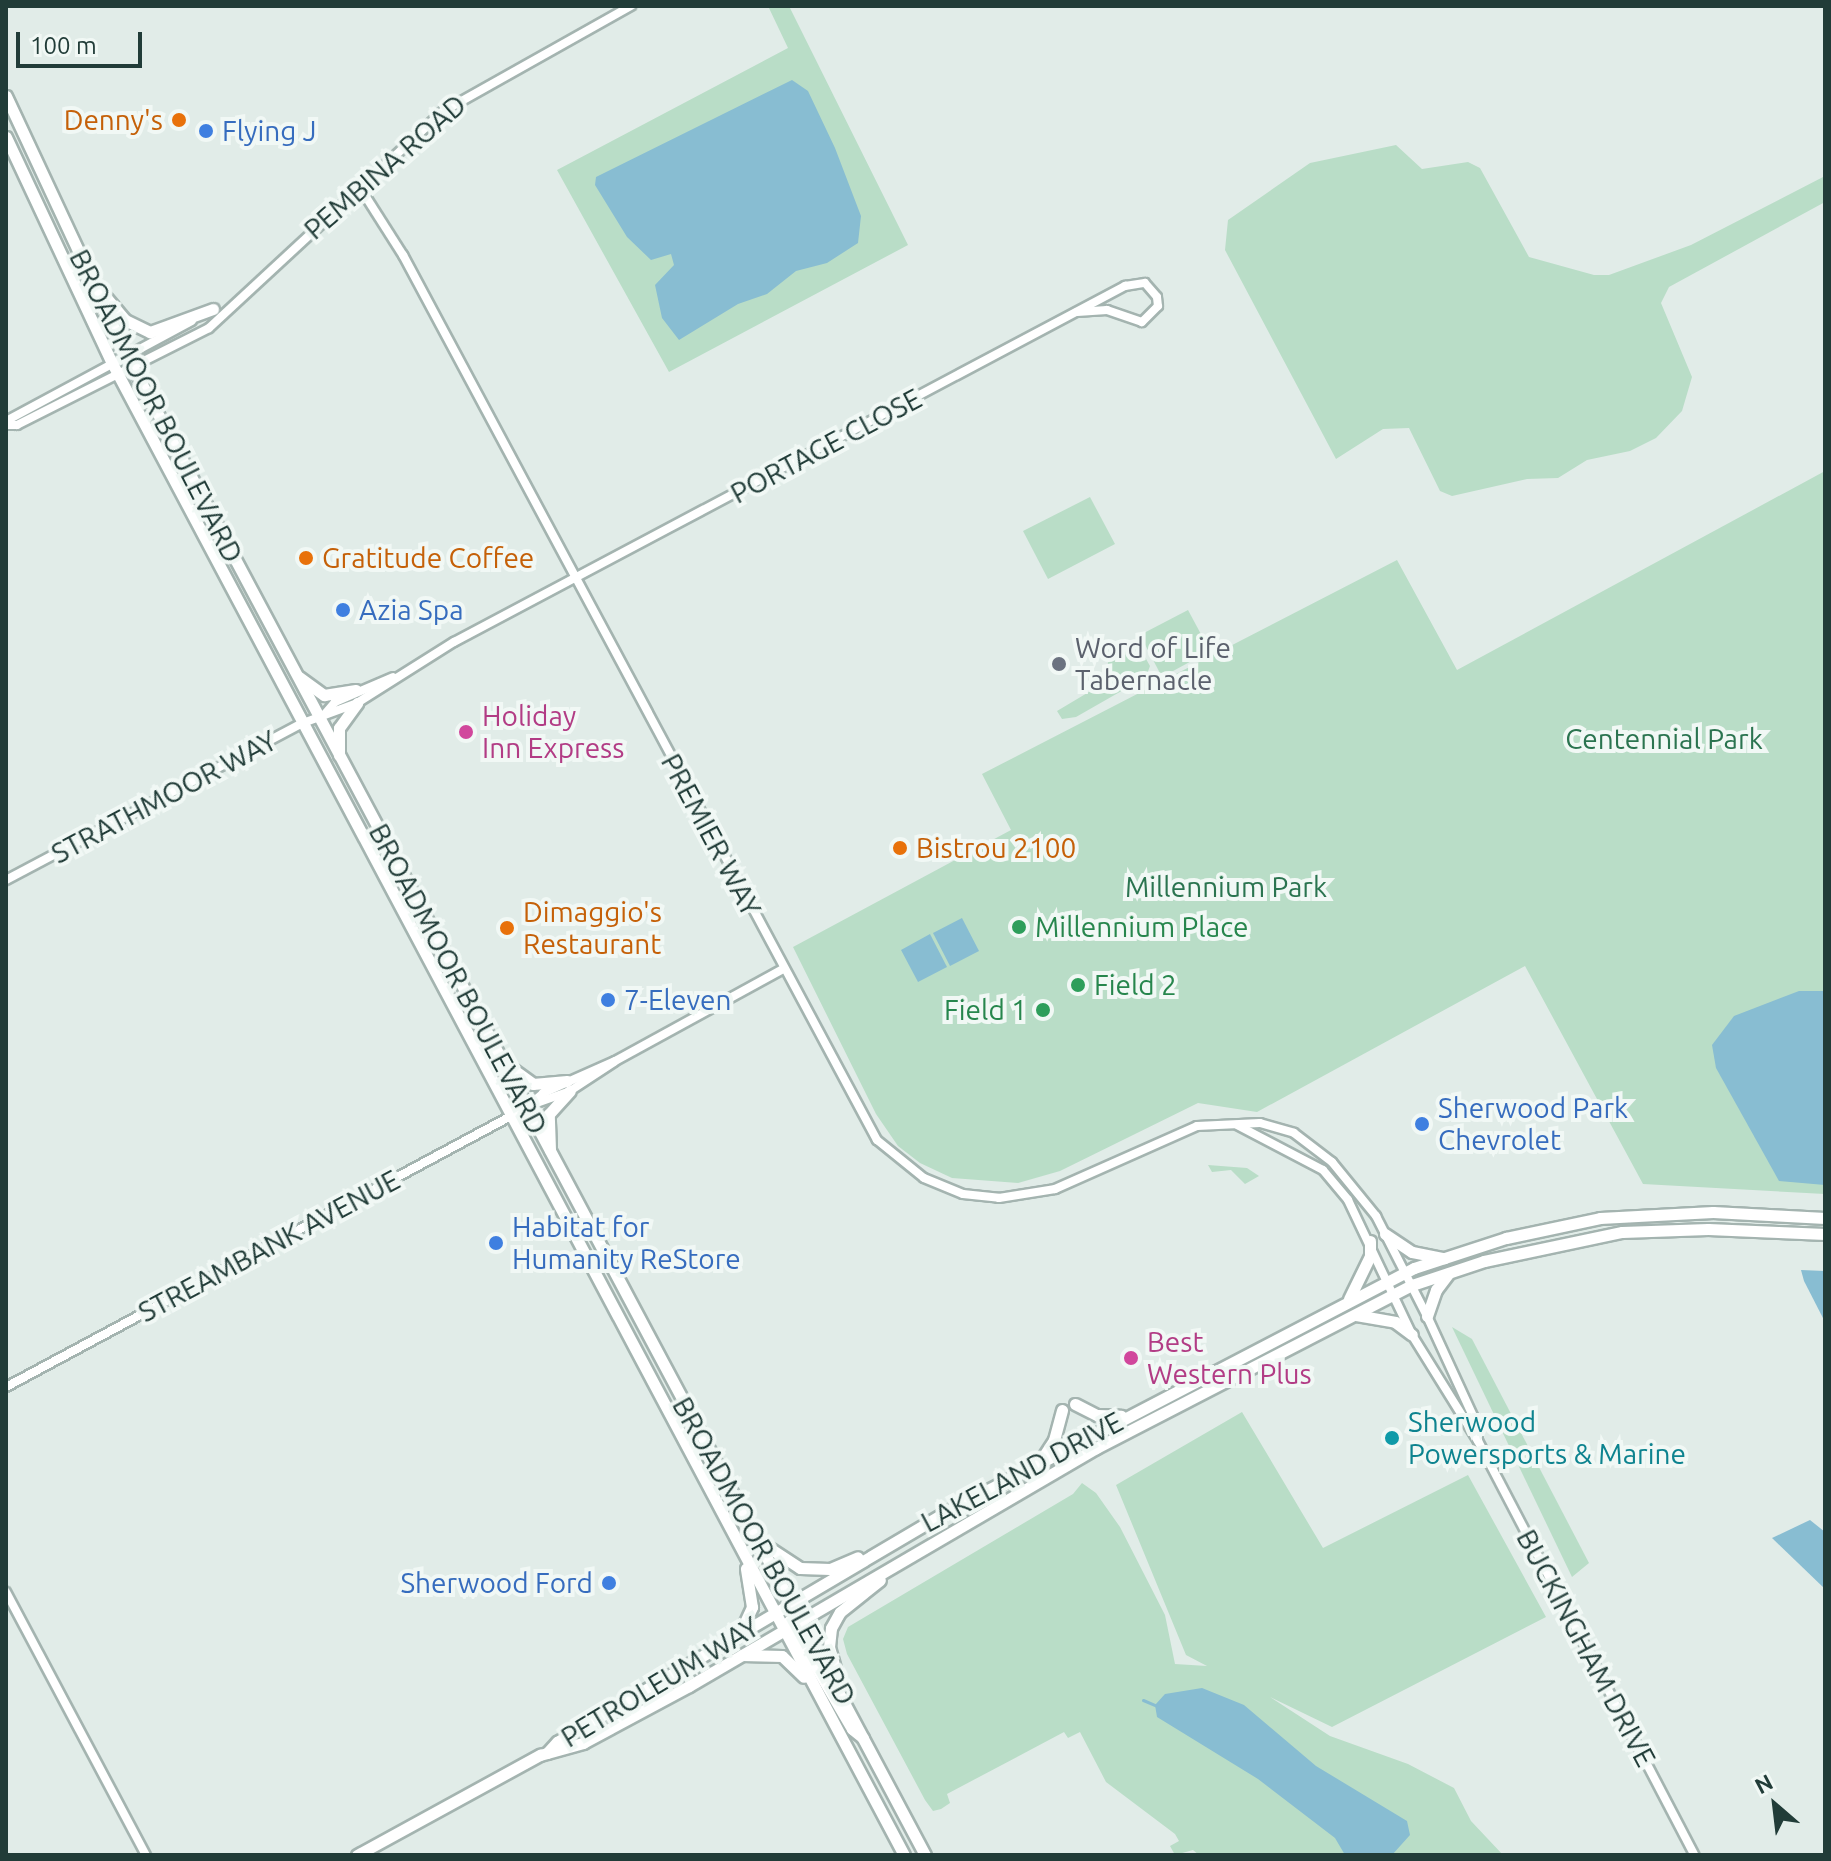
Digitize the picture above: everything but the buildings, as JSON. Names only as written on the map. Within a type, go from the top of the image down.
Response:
[{"type":"main road","name":"BROADMOOR BOULEVARD","points":[[6,96],[81,264],[133,368],[321,717],[499,1058],[528,1106],[762,1543],[792,1602],[792,1624],[815,1688],[904,1855]]},
{"type":"main road","name":"BROADMOOR BOULEVARD","points":[[6,137],[112,363],[775,1613],[792,1624],[839,1688],[925,1855]]},
{"type":"main road","points":[[81,264],[125,320],[150,332],[213,309]]},
{"type":"main road","points":[[296,675],[324,695],[356,697],[339,728],[339,756]]},
{"type":"main road","points":[[499,1058],[533,1084],[568,1086]]},
{"type":"main road","points":[[551,1154],[549,1114],[568,1086]]},
{"type":"main road","name":"LAKELAND DRIVE","points":[[775,1613],[902,1537],[1041,1460],[1406,1272],[1506,1238],[1622,1216],[1713,1212],[1825,1218]]},
{"type":"main road","name":"LAKELAND DRIVE","points":[[792,1624],[1096,1448],[1412,1285],[1449,1272],[1622,1232],[1708,1229],[1825,1234]]},
{"type":"main road","points":[[1385,1234],[1412,1252],[1444,1258]]},
{"type":"main road","points":[[1349,1299],[1370,1256],[1370,1241]]},
{"type":"main road","points":[[1427,1316],[1436,1290],[1449,1272]]},
{"type":"main road","points":[[1355,1315],[1395,1322],[1412,1335]]},
{"type":"main road","points":[[1075,1404],[1097,1415],[1125,1416]]},
{"type":"main road","points":[[1041,1460],[1054,1440],[1062,1410]]},
{"type":"main road","points":[[839,1688],[828,1637],[840,1612],[946,1534]]},
{"type":"main road","points":[[762,1543],[797,1568],[820,1570],[902,1537]]},
{"type":"main road","points":[[738,1635],[752,1607],[742,1550]]},
{"type":"main road","name":"PETROLEUM WAY","points":[[547,1753],[557,1742],[775,1613]]},
{"type":"main road","points":[[792,1624],[852,1729],[869,1743]]},
{"type":"main road","name":"PETROLEUM WAY","points":[[357,1855],[547,1753],[583,1743],[792,1624]]},
{"type":"main road","points":[[738,1655],[782,1656],[815,1688]]},
{"type":"street","name":"PEMBINA ROAD","points":[[6,423],[133,368],[209,328],[234,299],[464,96],[631,6]]},
{"type":"street","name":"PREMIER WAY","points":[[359,186],[384,219],[877,1140],[912,1171],[952,1190],[999,1198],[1038,1194],[1164,1136],[1197,1126],[1260,1123],[1294,1133],[1360,1191],[1412,1285]]},
{"type":"street","name":"PORTAGE CLOSE","points":[[321,717],[324,708],[356,697],[1077,312],[1134,284],[1145,283],[1157,297],[1158,306],[1142,322],[1107,310],[1077,312]]},
{"type":"street","name":"PEMBINA ROAD","points":[[6,423],[234,299]]},
{"type":"street","name":"STRATHMOOR WAY","points":[[6,880],[303,723],[321,717]]},
{"type":"street","name":"STREAMBANK AVENUE","points":[[6,1387],[783,969]]},
{"type":"street","name":"PREMIER WAY","points":[[1237,1125],[1323,1170],[1370,1241],[1395,1294]]},
{"type":"street","name":"BUCKINGHAM DRIVE","points":[[1412,1285],[1474,1418],[1478,1441]]},
{"type":"street","name":"BUCKINGHAM DRIVE","points":[[1395,1294],[1412,1335],[1478,1441],[1694,1855]]},
{"type":"street","points":[[6,1592],[146,1855]]},
{"type":"green space","points":[[768,6],[789,6],[908,245],[669,372],[557,170],[788,48]]},
{"type":"green space","points":[[1396,145],[1422,169],[1468,162],[1480,168],[1529,257],[1594,275],[1609,275],[1691,245],[1825,176],[1825,202],[1669,287],[1661,303],[1692,377],[1682,411],[1656,438],[1630,451],[1587,460],[1558,478],[1527,479],[1452,496],[1440,491],[1409,428],[1383,429],[1336,459],[1225,250],[1228,220],[1310,163]]},
{"type":"green space","name":"Millennium Park","points":[[1825,471],[1825,1194],[1643,1184],[1525,966],[1257,1112],[1198,1103],[1060,1171],[1018,1183],[952,1178],[920,1163],[898,1146],[876,1114],[793,947],[1011,830],[982,774],[1397,560],[1457,670]]},
{"type":"green space","points":[[1090,497],[1115,544],[1048,579],[1023,531]]},
{"type":"green space","points":[[1188,610],[1210,651],[1162,677],[1140,635]]},
{"type":"green space","points":[[1137,643],[1150,666],[1146,677],[1076,717],[1062,719],[1057,711],[1104,683],[1109,658]]},
{"type":"green space","points":[[1208,1165],[1247,1168],[1259,1176],[1245,1184],[1231,1170],[1212,1172]]},
{"type":"green space","points":[[1452,1327],[1472,1339],[1589,1563],[1572,1577]]},
{"type":"green space","points":[[1242,1412],[1323,1548],[1468,1475],[1546,1617],[1332,1727],[1270,1697],[1330,1736],[1408,1764],[1454,1788],[1471,1821],[1503,1855],[1199,1855],[1193,1850],[1175,1855],[1170,1846],[1179,1841],[1175,1834],[1106,1782],[1080,1732],[1068,1738],[1064,1732],[947,1794],[950,1803],[941,1809],[933,1811],[925,1800],[847,1654],[843,1639],[848,1627],[1073,1494],[1082,1483],[1096,1493],[1120,1527],[1165,1615],[1175,1664],[1207,1666],[1186,1655],[1116,1485]]},
{"type":"water","points":[[792,80],[808,91],[835,148],[861,216],[858,243],[827,263],[796,271],[767,294],[738,304],[679,340],[662,318],[655,285],[674,265],[671,254],[651,260],[627,237],[595,185],[596,177]]},
{"type":"water","points":[[962,918],[979,951],[950,966],[933,933]]},
{"type":"water","points":[[930,934],[947,967],[918,982],[901,950]]},
{"type":"water","points":[[1799,991],[1825,991],[1825,1185],[1779,1181],[1716,1068],[1712,1045],[1734,1016]]},
{"type":"water","points":[[1801,1270],[1825,1271],[1825,1322],[1804,1281]]},
{"type":"water","points":[[1810,1520],[1825,1532],[1825,1589],[1772,1538]]},
{"type":"water","points":[[1202,1688],[1244,1705],[1316,1766],[1407,1821],[1410,1835],[1392,1855],[1345,1855],[1335,1838],[1258,1779],[1157,1717],[1155,1705],[1165,1694]]},
{"type":"waterway","points":[[1143,1700],[1155,1705]]},
{"type":"place","name":"Denny's","points":[[179,120]]},
{"type":"place","name":"Flying J","points":[[206,131]]},
{"type":"place","name":"Gratitude Coffee","points":[[306,558]]},
{"type":"place","name":"Azia Spa","points":[[343,610]]},
{"type":"place","name":"Word of Life Tabernacle","points":[[1059,664]]},
{"type":"place","name":"Holiday Inn Express","points":[[466,732]]},
{"type":"place","name":"Bistrou 2100","points":[[900,848]]},
{"type":"place","name":"Millennium Place","points":[[1019,927]]},
{"type":"place","name":"Dimaggio's Restaurant","points":[[507,928]]},
{"type":"place","name":"Field 2","points":[[1078,985]]},
{"type":"place","name":"7-Eleven","points":[[608,1000]]},
{"type":"place","name":"Field 1","points":[[1043,1010]]},
{"type":"place","name":"Sherwood Park Chevrolet","points":[[1422,1124]]},
{"type":"place","name":"Habitat for Humanity ReStore","points":[[496,1243]]},
{"type":"place","name":"Best Western Plus","points":[[1131,1358]]},
{"type":"place","name":"Sherwood Powersports & Marine","points":[[1392,1438]]},
{"type":"place","name":"Sherwood Ford","points":[[609,1583]]},
{"type":"park label","name":"Centennial Park","points":[[1664,739]]}]
